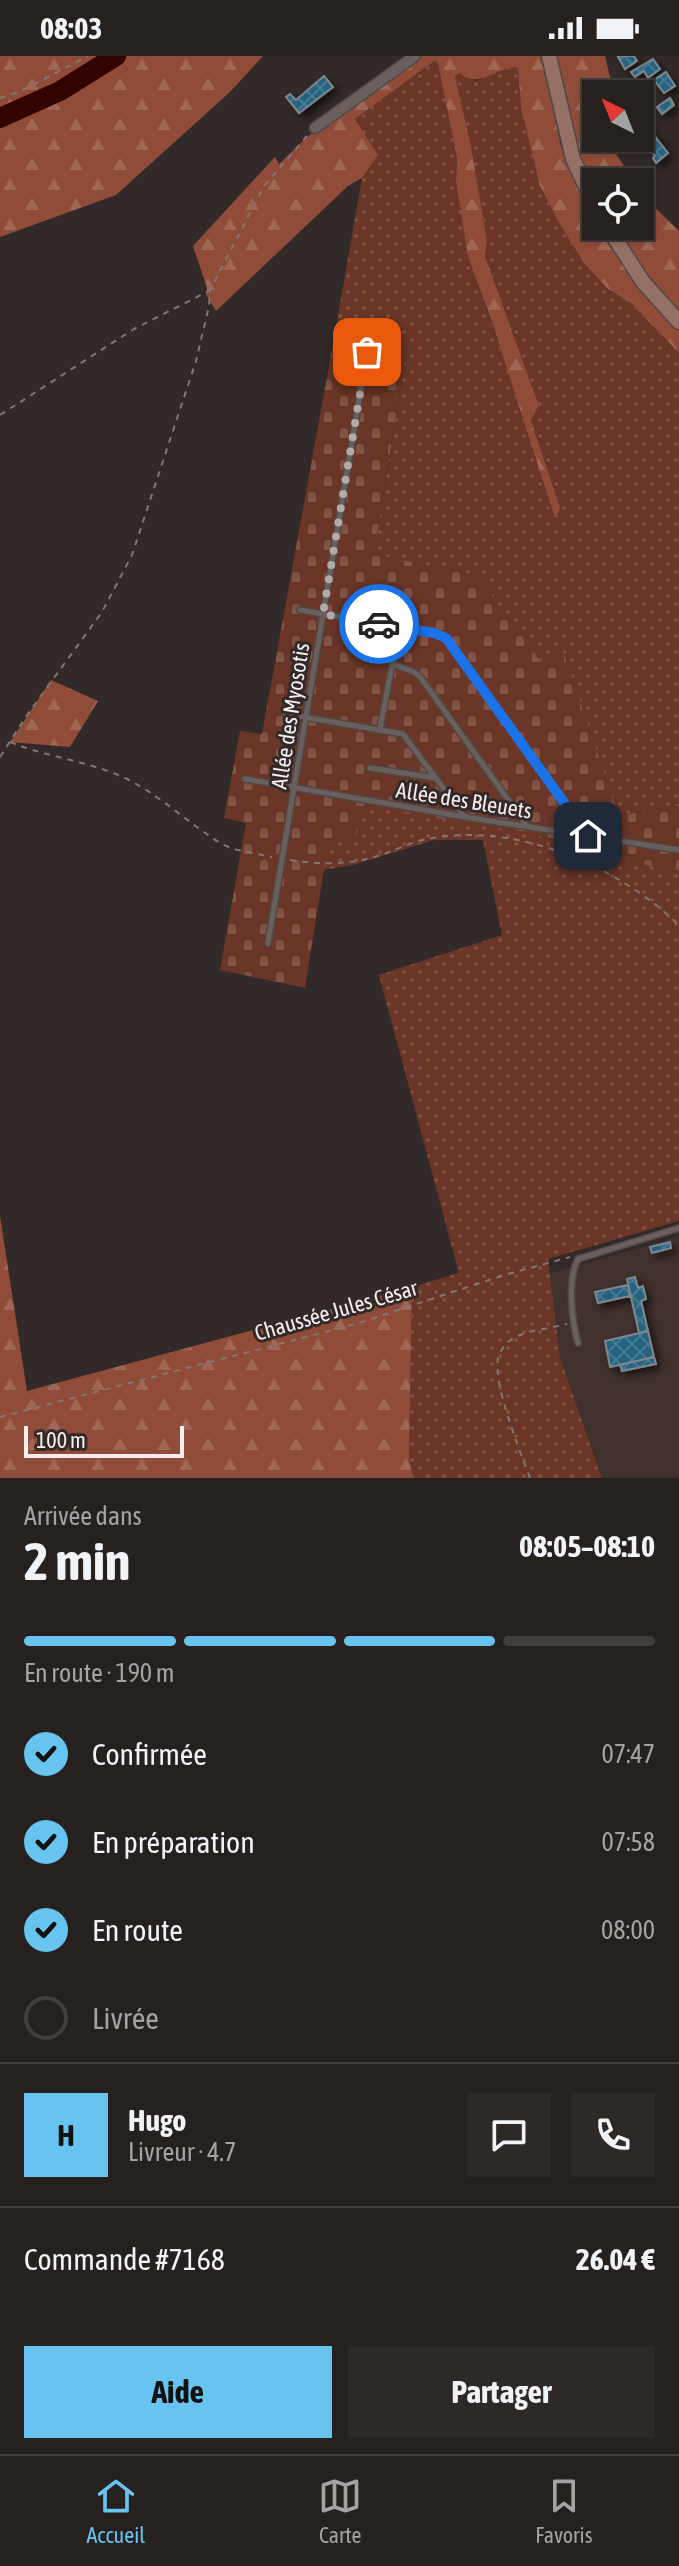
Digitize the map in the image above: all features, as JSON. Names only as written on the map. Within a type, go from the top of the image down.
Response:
[{"type":"main road","points":[[549,56],[573,159],[582,178]]},
{"type":"main road","points":[[616,240],[643,282],[679,322]]},
{"type":"street","points":[[315,128],[415,56]]},
{"type":"lane","name":"Allée des Myosotis","points":[[268,943],[367,352]]},
{"type":"lane","points":[[300,610],[434,633],[446,638],[588,836]]},
{"type":"lane","points":[[380,729],[399,627]]},
{"type":"lane","points":[[392,664],[421,678],[527,827]]},
{"type":"lane","points":[[286,714],[403,734],[465,817]]},
{"type":"lane","points":[[370,768],[436,778]]},
{"type":"lane","name":"Allée des Bleuets","points":[[245,779],[679,850]]},
{"type":"lane","points":[[578,1343],[573,1323],[575,1264],[579,1258],[679,1228]]},
{"type":"path","points":[[0,98],[19,92],[88,56]]},
{"type":"path","points":[[0,757],[102,612],[132,555],[196,361],[208,315],[210,290],[264,186],[315,128]]},
{"type":"path","points":[[0,415],[134,329],[210,290]]},
{"type":"path","points":[[10,742],[39,754],[102,768],[150,793],[233,849],[283,859],[340,864],[368,859],[442,836],[470,835],[513,840],[545,848],[595,868],[647,898],[679,925]]},
{"type":"path","name":"Chaussée Jules César","points":[[0,1417],[359,1323],[563,1257],[579,1258]]},
{"type":"path","points":[[530,1478],[499,1378],[498,1355],[507,1343],[518,1336],[573,1323]]},
{"type":"shaded area","points":[[679,1236],[679,1478],[602,1478],[560,1358],[549,1274]]},
{"type":"green space","points":[[0,56],[263,56],[230,92],[116,195],[0,237]]},
{"type":"green space","points":[[415,56],[542,56],[561,147],[582,191],[582,240],[609,240],[623,263],[679,331],[679,353],[632,304],[607,288],[584,263],[559,223],[540,186],[521,108],[518,69],[508,68],[479,79],[460,73],[455,76],[487,240],[485,256],[539,406],[531,420],[560,507],[559,512],[554,515],[468,257],[456,182],[457,158],[437,59],[355,119],[378,155],[362,178],[348,186],[216,311],[206,295],[207,288],[193,246],[275,157],[279,164],[306,138]]},
{"type":"green space","points":[[556,56],[605,56],[611,80],[582,80],[582,152],[615,152],[625,168],[583,168],[578,159]]},
{"type":"green space","points":[[437,59],[457,158],[456,182],[468,257],[559,512],[531,419],[539,406],[485,256],[487,239],[455,76],[460,73],[476,81],[502,68],[518,69],[521,108],[540,186],[559,223],[584,263],[607,288],[632,304],[679,353],[679,804],[619,816],[562,649],[541,663],[477,575],[374,554],[407,347],[335,333],[362,178],[378,155],[355,119]]},
{"type":"green space","points":[[654,207],[679,231],[679,311],[644,271],[624,240],[654,240]]},
{"type":"green space","points":[[335,333],[407,346],[374,554],[477,575],[541,662],[562,648],[619,816],[679,804],[679,873],[586,851],[531,833],[362,806],[355,842],[329,838],[305,988],[220,970],[246,823],[224,818],[240,731],[262,734]]},
{"type":"green space","points":[[51,680],[98,701],[70,747],[10,742]]},
{"type":"green space","points":[[362,805],[531,833],[586,851],[679,873],[679,1221],[548,1259],[560,1358],[602,1478],[414,1478],[409,1461],[412,1287],[459,1273],[379,975],[502,935],[483,840],[434,840],[353,865],[323,870],[329,837]]},
{"type":"green space","points":[[0,1216],[27,1391],[412,1287],[409,1461],[414,1478],[0,1478]]},
{"type":"building","points":[[620,56],[634,56],[637,61],[625,69]]},
{"type":"building","points":[[653,59],[660,69],[648,78],[644,71],[635,77],[631,72]]},
{"type":"building","points":[[666,72],[675,86],[664,93],[654,80]]},
{"type":"building","points":[[324,76],[333,87],[299,113],[286,97],[290,94],[296,100]]},
{"type":"building","points":[[670,98],[674,105],[662,114],[657,107]]},
{"type":"building","points":[[657,139],[668,153],[656,163],[652,152]]},
{"type":"building","points":[[670,1242],[671,1248],[652,1253],[650,1247]]},
{"type":"building","points":[[635,1277],[638,1288],[643,1286],[646,1299],[641,1301],[648,1331],[639,1333],[627,1279]]},
{"type":"building","points":[[628,1285],[630,1296],[598,1303],[595,1292]]},
{"type":"building","points":[[648,1331],[654,1357],[610,1367],[605,1341]]},
{"type":"building","points":[[654,1357],[656,1364],[622,1371],[620,1365]]},
{"type":"waterway","points":[[0,118],[60,91],[116,56]]},
{"type":"way so far","points":[[367,352],[323,614],[379,624]]},
{"type":"route","points":[[379,624],[434,633],[446,638],[588,836]]}]
